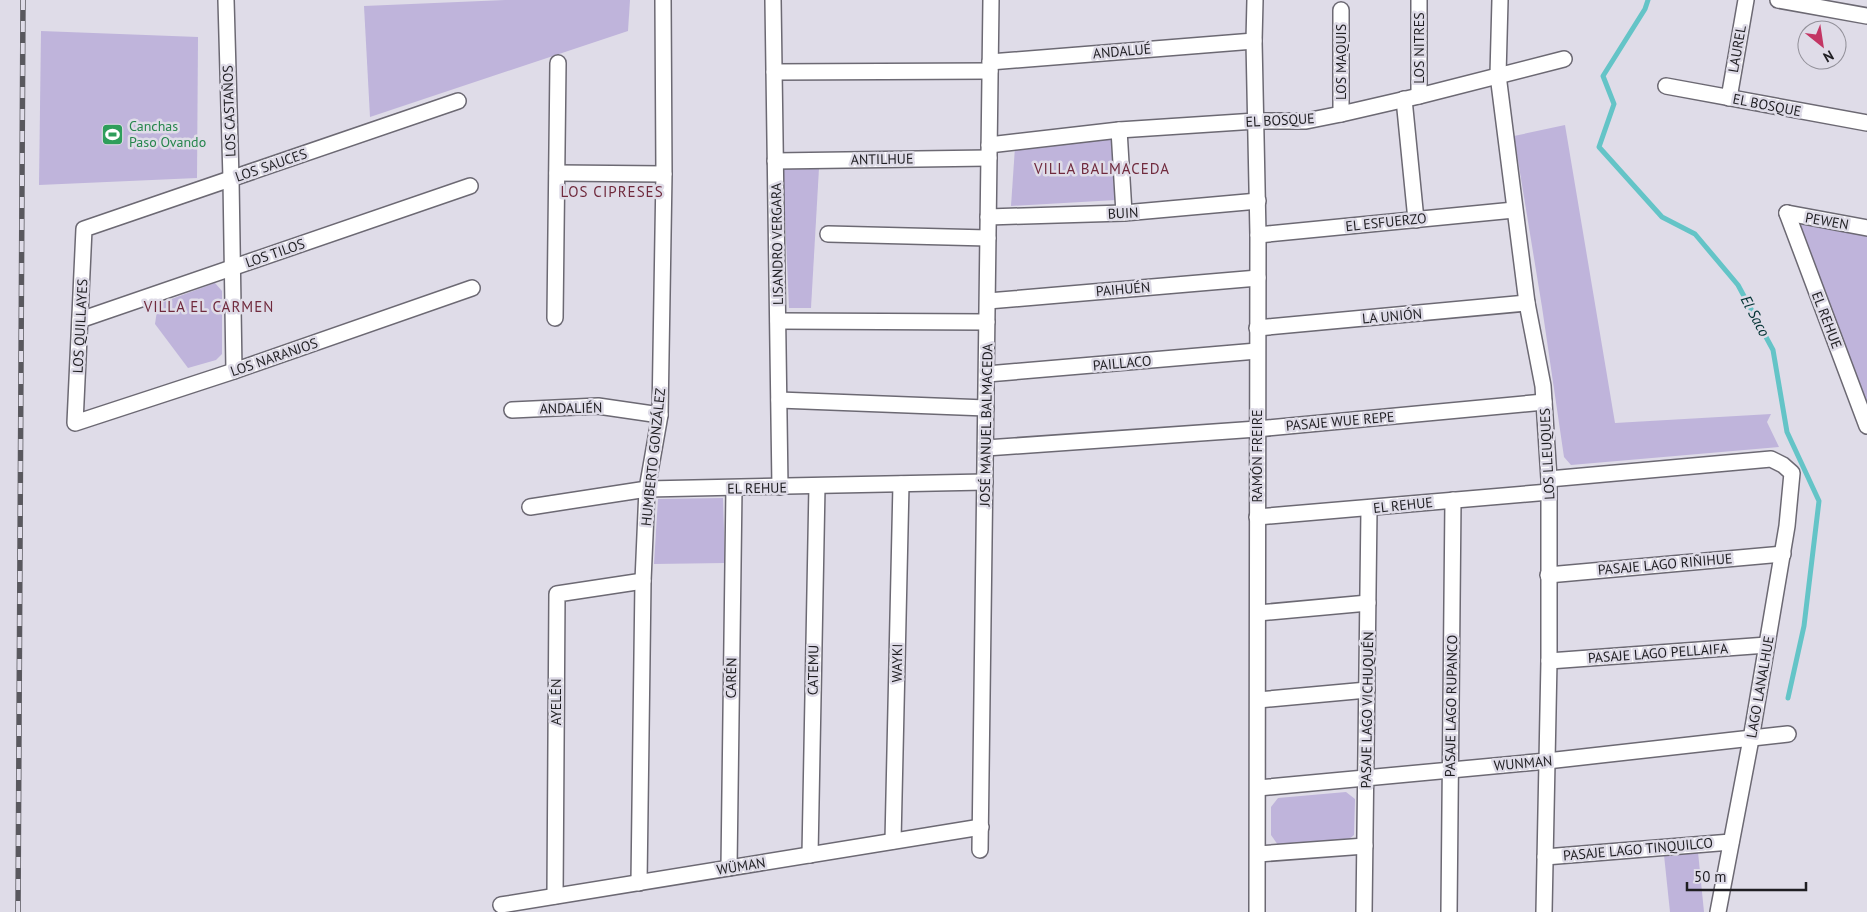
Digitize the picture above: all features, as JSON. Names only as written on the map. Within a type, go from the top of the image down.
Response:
[{"type":"street","name":"LOS CASTAÑOS","points":[[226,0],[234,371]]},
{"type":"street","name":"HUMBERTO GONZÁLEZ","points":[[638,883],[643,581],[647,489],[660,415],[664,174],[663,0]]},
{"type":"street","name":"LISANDRO VERGARA","points":[[773,0],[780,487]]},
{"type":"street","name":"JOSÉ MANUEL BALMACEDA","points":[[980,850],[991,0]]},
{"type":"street","name":"RAMÓN FREIRE","points":[[1255,0],[1254,41],[1258,201],[1258,912]]},
{"type":"street","name":"LOS NITRES","points":[[1419,0],[1419,96]]},
{"type":"street","name":"LOS LLEUQUES","points":[[1500,0],[1498,75],[1527,303],[1544,402],[1549,486],[1549,661],[1544,912]]},
{"type":"street","name":"LAUREL","points":[[1729,98],[1746,0]]},
{"type":"street","points":[[1778,0],[1867,16]]},
{"type":"street","name":"LOS MAQUIS","points":[[1341,10],[1342,114]]},
{"type":"street","name":"ANDALUÉ","points":[[774,72],[990,66],[1254,41]]},
{"type":"street","name":"EL BOSQUE","points":[[989,151],[1119,130],[1256,121],[1306,120],[1342,114],[1419,96],[1564,59]]},
{"type":"street","points":[[555,318],[558,63]]},
{"type":"street","name":"EL BOSQUE","points":[[1666,86],[1867,124]]},
{"type":"street","points":[[1404,99],[1416,220]]},
{"type":"street","name":"LOS SAUCES","points":[[84,229],[458,101]]},
{"type":"street","points":[[1119,130],[1124,213]]},
{"type":"street","name":"ANTILHUE","points":[[775,160],[989,151]]},
{"type":"street","points":[[557,173],[664,174]]},
{"type":"street","name":"LOS TILOS","points":[[80,320],[470,186]]},
{"type":"street","name":"BUIN","points":[[988,217],[1124,213],[1258,201]]},
{"type":"street","name":"EL ESFUERZO","points":[[1258,235],[1514,210]]},
{"type":"street","name":"PEWEN","points":[[1787,213],[1867,228]]},
{"type":"street","name":"EL REHUE","points":[[1787,213],[1867,426]]},
{"type":"street","name":"LOS QUILLAYES","points":[[75,423],[84,229]]},
{"type":"street","points":[[828,234],[988,238]]},
{"type":"street","name":"PAIHUÉN","points":[[988,301],[1258,278]]},
{"type":"street","name":"LOS NARANJOS","points":[[75,423],[234,371],[472,288]]},
{"type":"street","name":"LA UNIÓN","points":[[1257,328],[1527,303]]},
{"type":"street","points":[[778,321],[987,322]]},
{"type":"street","name":"PAILLACO","points":[[986,374],[1257,351]]},
{"type":"street","points":[[779,400],[986,408]]},
{"type":"street","name":"PASAJE WUE REPE","points":[[986,448],[1257,428],[1544,402]]},
{"type":"street","name":"ANDALIÉN","points":[[512,410],[598,406],[660,415]]},
{"type":"street","name":"EL REHUE","points":[[1258,517],[1369,509],[1453,500],[1760,459],[1771,459],[1783,465]]},
{"type":"street","name":"LAGO LANALHUE","points":[[1718,912],[1751,739],[1783,554],[1793,475],[1783,465]]},
{"type":"street","name":"EL REHUE","points":[[530,507],[647,489],[985,482]]},
{"type":"street","name":"WAYKI","points":[[893,841],[901,484]]},
{"type":"street","name":"CATEMU","points":[[810,854],[817,486]]},
{"type":"street","name":"CARÉN","points":[[729,868],[734,488]]},
{"type":"street","name":"PASAJE LAGO RUPANCO","points":[[1449,912],[1453,500]]},
{"type":"street","name":"PASAJE LAGO VICHUQUÉN","points":[[1364,912],[1369,509]]},
{"type":"street","name":"PASAJE LAGO RIÑIHUE","points":[[1548,575],[1783,554]]},
{"type":"street","name":"AYELÉN","points":[[555,896],[557,594],[643,581]]},
{"type":"street","points":[[1258,613],[1368,603]]},
{"type":"street","name":"PASAJE LAGO PELLAIFA","points":[[1549,661],[1767,645]]},
{"type":"street","points":[[1258,700],[1367,690]]},
{"type":"street","name":"WUNMAN","points":[[1258,788],[1788,734]]},
{"type":"street","name":"WÜMAN","points":[[501,905],[981,827]]},
{"type":"street","name":"PASAJE LAGO TINQUILCO","points":[[1545,857],[1731,842]]},
{"type":"street","points":[[1258,854],[1365,846]]},
{"type":"shaded area","points":[[505,0],[630,0],[628,31],[370,117],[364,6]]},
{"type":"shaded area","points":[[41,31],[198,37],[197,178],[39,185]]},
{"type":"shaded area","points":[[1565,125],[1615,423],[1771,414],[1767,422],[1779,447],[1571,465],[1564,457],[1514,136]]},
{"type":"shaded area","points":[[1111,137],[1116,200],[1011,206],[1015,147]]},
{"type":"shaded area","points":[[819,168],[811,308],[789,308],[783,169]]},
{"type":"shaded area","points":[[1791,217],[1867,231],[1867,417]]},
{"type":"shaded area","points":[[215,283],[222,291],[222,354],[216,360],[188,368],[155,324],[158,304]]},
{"type":"shaded area","points":[[723,498],[725,563],[654,564],[658,499]]},
{"type":"shaded area","points":[[1346,792],[1355,799],[1354,835],[1347,841],[1278,845],[1271,835],[1271,807],[1278,798]]},
{"type":"shaded area","points":[[1698,852],[1704,912],[1670,912],[1664,855]]},
{"type":"waterway","name":"El Saco","points":[[1648,0],[1645,9],[1603,76],[1614,104],[1599,147],[1662,217],[1695,234],[1738,285],[1773,350],[1787,432],[1819,501],[1804,626],[1788,698]]},
{"type":"railway","points":[[18,912],[23,0]]},
{"type":"place","name":"Canchas Paso Ovando","points":[[113,134]]},
{"type":"district","name":"VILLA BALMACEDA","points":[[1102,169]]},
{"type":"district","name":"LOS CIPRESES","points":[[612,192]]},
{"type":"district","name":"VILLA EL CARMEN","points":[[209,307]]}]
